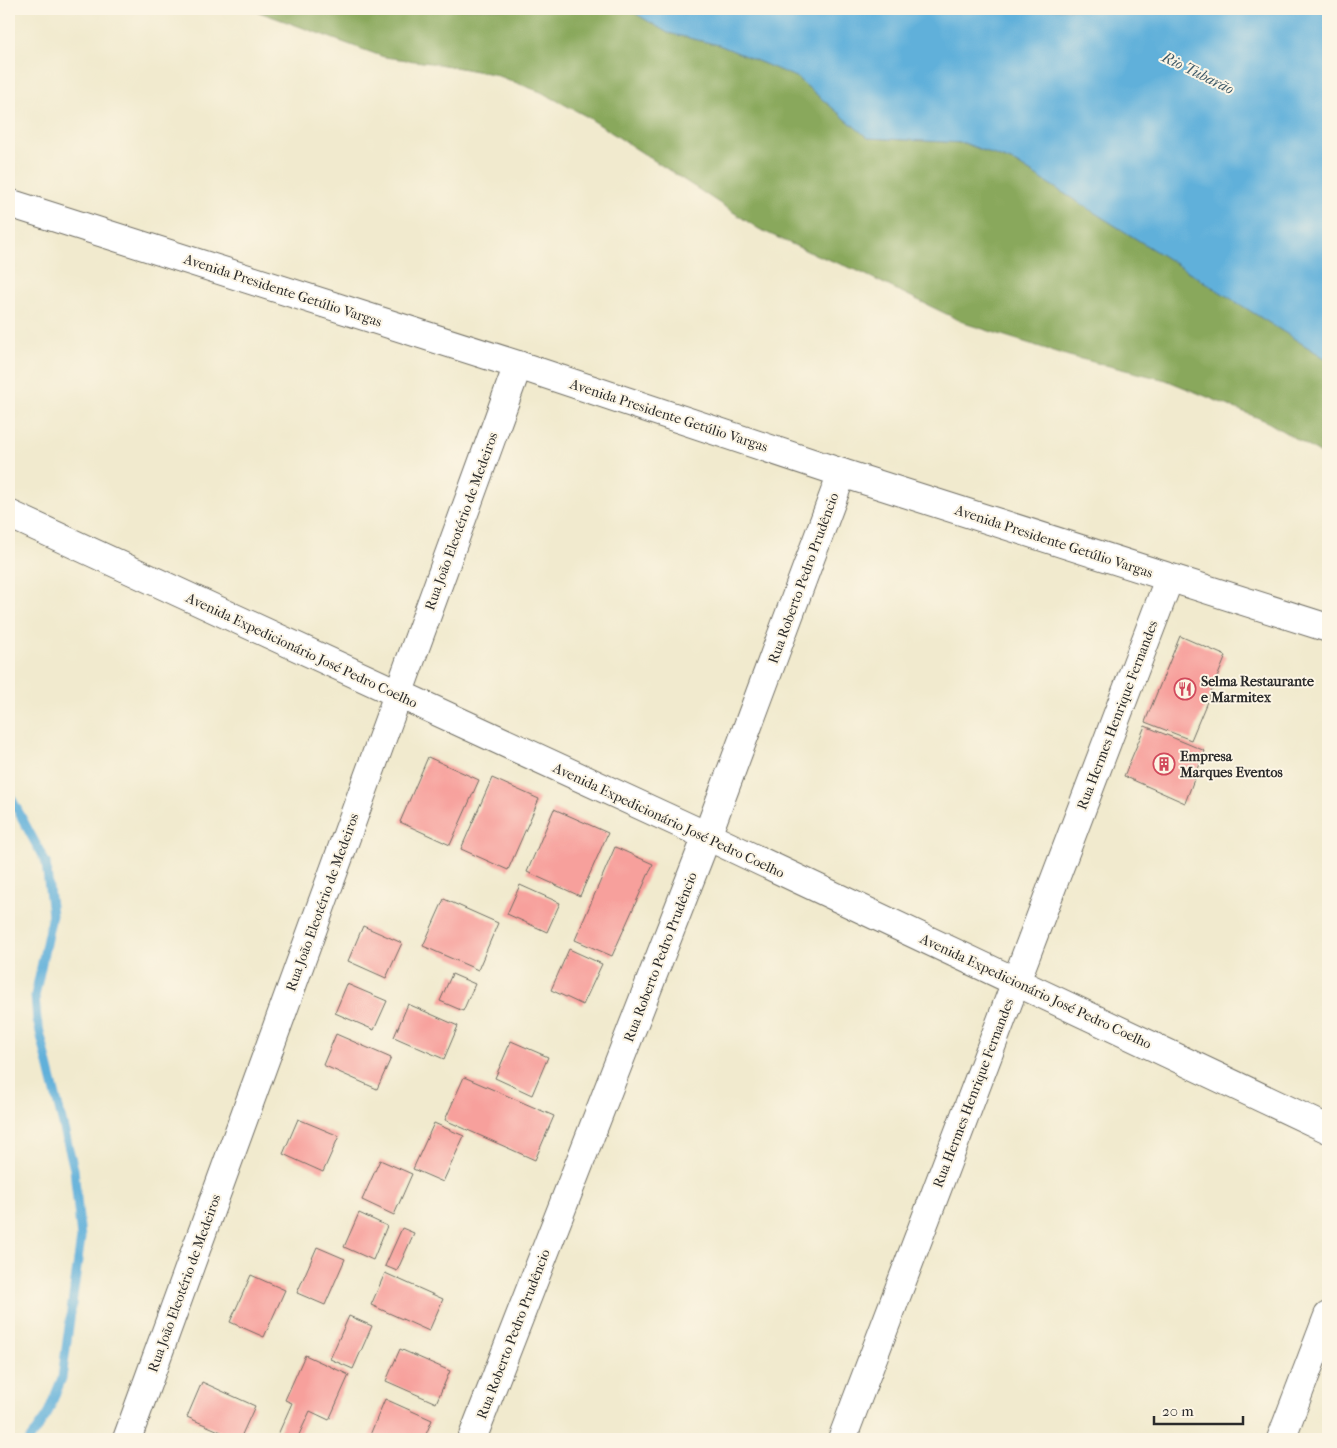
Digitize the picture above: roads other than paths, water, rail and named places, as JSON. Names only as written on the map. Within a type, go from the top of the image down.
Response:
[{"type":"street","name":"Avenida Presidente Getúlio Vargas","points":[[9,203],[518,365],[1169,579],[1328,628]]},
{"type":"street","name":"Rua João Eleotério de Medeiros","points":[[127,1439],[518,365]]},
{"type":"street","name":"Rua Roberto Pedro Prudêncio","points":[[472,1439],[706,836],[842,473]]},
{"type":"street","name":"Avenida Expedicionário José Pedro Coelho","points":[[9,514],[706,836],[1328,1129]]},
{"type":"street","name":"Rua Hermes Henrique Fernandes","points":[[842,1439],[1169,579]]},
{"type":"street","points":[[1281,1439],[1328,1316]]},
{"type":"water","name":"Rio Tubarão","points":[[628,9],[1328,9],[1328,360],[1016,163],[964,143],[868,138],[796,77],[719,45],[668,33]]},
{"type":"waterway","points":[[9,794],[46,863],[52,915],[35,996],[37,1020],[74,1169],[81,1238],[62,1378],[47,1415],[30,1439]]},
{"type":"place","name":"Selma Restaurante e Marmitex","points":[[1185,689]]},
{"type":"place","name":"Empresa Marques Eventos","points":[[1164,764]]}]
